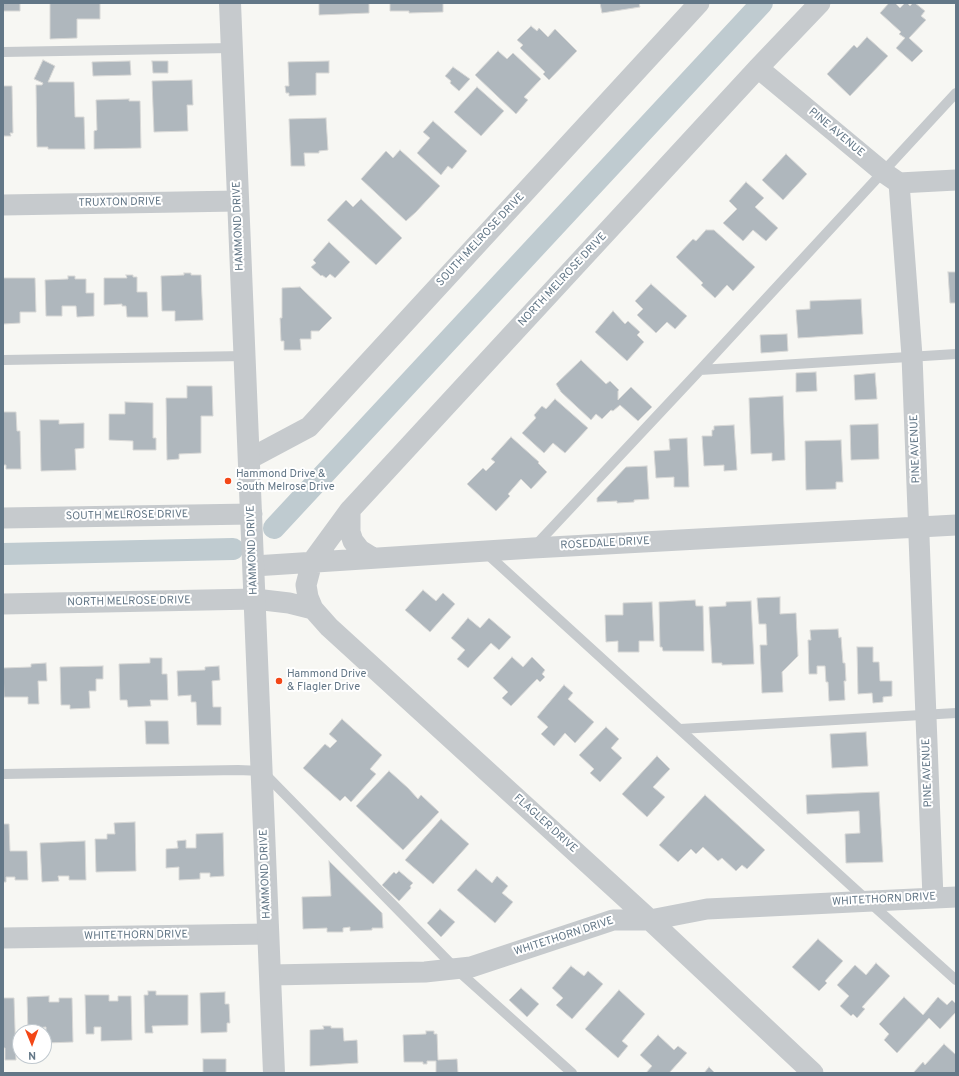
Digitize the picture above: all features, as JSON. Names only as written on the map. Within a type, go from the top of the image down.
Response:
[{"type":"street","name":"HAMMOND DRIVE","points":[[230,3],[274,1073]]},
{"type":"street","name":"SOUTH MELROSE DRIVE","points":[[249,459],[308,427],[698,3]]},
{"type":"street","name":"NORTH MELROSE DRIVE","points":[[312,562],[350,510],[758,68],[820,3]]},
{"type":"street","name":"PINE AVENUE","points":[[758,68],[891,178],[912,356],[933,898]]},
{"type":"street","points":[[891,178],[956,180]]},
{"type":"street","name":"TRUXTON DRIVE","points":[[3,205],[238,201]]},
{"type":"street","points":[[350,510],[350,532],[353,541],[360,550],[373,558]]},
{"type":"street","name":"SOUTH MELROSE DRIVE","points":[[3,518],[252,514]]},
{"type":"street","name":"ROSEDALE DRIVE","points":[[254,566],[533,548],[956,525]]},
{"type":"street","name":"FLAGLER DRIVE","points":[[312,562],[306,585],[308,597],[313,609],[329,627],[650,920],[813,1073]]},
{"type":"street","name":"NORTH MELROSE DRIVE","points":[[3,604],[255,599],[289,603],[313,609]]},
{"type":"street","name":"WHITETHORN DRIVE","points":[[270,975],[425,972],[471,967],[613,920],[650,920],[707,909],[956,897]]},
{"type":"street","name":"WHITETHORN DRIVE","points":[[3,938],[268,934]]},
{"type":"lane","points":[[3,52],[232,48]]},
{"type":"lane","points":[[533,548],[700,370],[891,178],[956,93]]},
{"type":"lane","points":[[700,370],[956,354]]},
{"type":"lane","points":[[3,360],[245,356]]},
{"type":"lane","points":[[484,551],[956,980]]},
{"type":"lane","points":[[680,729],[956,713]]},
{"type":"lane","points":[[3,774],[238,770],[262,771],[456,969],[572,1073]]},
{"type":"building","points":[[3,3],[20,3],[20,11],[3,11]]},
{"type":"building","points":[[50,3],[100,3],[100,19],[77,19],[77,38],[50,39]]},
{"type":"building","points":[[319,3],[369,3],[369,13],[319,15]]},
{"type":"building","points":[[390,3],[443,3],[443,12],[409,13],[409,11],[390,11]]},
{"type":"building","points":[[600,3],[639,3],[640,7],[602,13]]},
{"type":"building","points":[[889,3],[895,3],[900,8],[905,3],[910,6],[915,3],[925,11],[921,16],[926,20],[909,38],[923,51],[912,62],[896,48],[905,38],[899,34],[901,32],[880,13]]},
{"type":"building","points":[[531,26],[537,31],[539,28],[548,37],[555,29],[577,51],[549,80],[543,74],[545,72],[520,48],[523,45],[517,40]]},
{"type":"building","points":[[867,37],[888,56],[850,96],[827,74],[854,45],[857,48]]},
{"type":"building","points":[[498,51],[507,59],[513,53],[541,79],[524,97],[528,100],[516,114],[475,75]]},
{"type":"building","points":[[43,60],[55,66],[48,82],[74,82],[75,117],[84,117],[85,149],[48,149],[48,147],[37,147],[36,85],[42,85],[43,83],[34,79]]},
{"type":"building","points":[[130,61],[131,75],[93,76],[92,62]]},
{"type":"building","points":[[152,61],[168,61],[168,73],[153,73]]},
{"type":"building","points":[[329,61],[329,73],[316,73],[316,95],[289,96],[289,93],[286,93],[285,86],[289,86],[288,62]]},
{"type":"building","points":[[453,67],[470,79],[459,91],[445,76]]},
{"type":"building","points":[[192,80],[193,105],[187,105],[188,131],[154,132],[152,81]]},
{"type":"building","points":[[3,86],[12,86],[13,133],[10,133],[11,136],[4,136],[3,134]]},
{"type":"building","points":[[477,87],[504,111],[481,136],[454,112]]},
{"type":"building","points":[[129,99],[129,101],[140,101],[141,148],[94,149],[94,131],[97,130],[96,100]]},
{"type":"building","points":[[326,118],[328,150],[319,151],[319,153],[304,153],[305,166],[291,166],[289,119]]},
{"type":"building","points":[[433,121],[467,151],[452,169],[448,166],[441,175],[417,153],[430,138],[423,132]]},
{"type":"building","points":[[400,150],[440,186],[406,221],[361,179],[386,151],[393,158]]},
{"type":"building","points":[[786,154],[807,174],[783,200],[762,180]]},
{"type":"building","points":[[746,182],[764,198],[755,207],[778,228],[766,241],[753,230],[743,241],[723,223],[737,209],[729,201]]},
{"type":"building","points":[[361,199],[402,238],[376,265],[327,220],[346,200],[353,207]]},
{"type":"building","points":[[706,230],[714,230],[755,267],[733,291],[727,285],[715,298],[701,285],[703,283],[676,257],[693,239],[696,241]]},
{"type":"building","points":[[329,242],[350,262],[335,278],[330,274],[326,278],[322,275],[321,276],[311,267],[316,263],[313,260]]},
{"type":"building","points":[[948,272],[956,272],[956,303],[950,303]]},
{"type":"building","points":[[184,273],[201,275],[203,320],[175,321],[175,311],[162,311],[161,276],[184,275]]},
{"type":"building","points":[[126,275],[133,275],[133,277],[137,277],[137,292],[147,292],[148,317],[127,317],[126,306],[122,306],[122,304],[104,305],[104,278],[127,278]]},
{"type":"building","points":[[68,276],[75,276],[75,279],[86,279],[86,293],[94,293],[94,316],[77,317],[76,306],[62,306],[62,316],[46,316],[45,280],[68,279]]},
{"type":"building","points":[[3,278],[35,278],[36,312],[20,312],[20,323],[3,324]]},
{"type":"building","points":[[651,284],[687,316],[675,329],[667,322],[656,333],[637,315],[643,309],[635,301]]},
{"type":"building","points":[[300,287],[332,318],[319,331],[311,331],[311,339],[300,339],[301,350],[284,350],[284,341],[281,341],[280,318],[282,318],[282,288]]},
{"type":"building","points":[[861,299],[863,334],[798,338],[796,310],[810,309],[810,301]]},
{"type":"building","points":[[613,311],[625,324],[628,321],[640,332],[637,335],[644,342],[627,361],[595,332]]},
{"type":"building","points":[[787,334],[788,351],[761,353],[760,335]]},
{"type":"building","points":[[581,360],[606,384],[610,381],[619,390],[618,400],[631,387],[652,407],[638,421],[620,405],[613,411],[611,410],[602,419],[596,414],[591,420],[561,392],[556,384]]},
{"type":"building","points":[[816,372],[817,391],[796,392],[796,373]]},
{"type":"building","points":[[875,373],[877,399],[855,400],[854,375]]},
{"type":"building","points":[[187,386],[212,386],[213,416],[201,416],[201,453],[179,454],[179,459],[167,460],[166,398],[187,398]]},
{"type":"building","points":[[783,396],[785,460],[772,461],[772,453],[751,454],[749,398]]},
{"type":"building","points":[[555,399],[588,428],[565,453],[553,443],[544,453],[522,433],[536,418],[534,415],[542,406],[546,409]]},
{"type":"building","points":[[125,402],[153,403],[153,438],[156,438],[156,450],[133,450],[133,441],[109,440],[109,414],[125,414]]},
{"type":"building","points":[[3,412],[16,412],[17,431],[20,431],[21,469],[6,469],[6,465],[3,465]]},
{"type":"building","points":[[40,420],[59,420],[59,424],[84,423],[84,448],[75,449],[76,470],[41,471]]},
{"type":"building","points":[[878,424],[879,459],[851,460],[850,425]]},
{"type":"building","points":[[734,425],[737,470],[724,471],[724,465],[704,466],[702,436],[712,436],[714,426]]},
{"type":"building","points":[[511,437],[539,462],[538,463],[547,472],[531,489],[521,479],[508,494],[510,496],[496,511],[467,484],[483,468],[486,471],[495,462],[491,459]]},
{"type":"building","points":[[687,438],[689,487],[674,487],[674,477],[656,478],[654,451],[670,450],[669,439]]},
{"type":"building","points":[[841,440],[843,482],[836,482],[836,489],[806,490],[805,441]]},
{"type":"building","points":[[647,466],[649,499],[617,503],[617,501],[597,502],[597,498],[626,467]]},
{"type":"building","points":[[423,590],[436,601],[443,593],[455,604],[430,632],[405,610]]},
{"type":"building","points":[[780,597],[780,614],[796,613],[798,656],[782,672],[783,692],[762,693],[760,645],[767,645],[766,624],[759,624],[757,598]]},
{"type":"building","points":[[695,600],[696,606],[703,606],[704,651],[663,651],[662,647],[660,647],[659,602]]},
{"type":"building","points":[[751,601],[754,664],[722,665],[722,663],[712,663],[709,607],[726,606],[726,602]]},
{"type":"building","points":[[652,602],[654,641],[639,641],[639,652],[618,652],[618,641],[606,642],[605,615],[623,615],[623,603]]},
{"type":"building","points":[[468,618],[480,628],[489,618],[511,637],[499,650],[491,643],[468,668],[457,659],[465,650],[451,638]]},
{"type":"building","points":[[838,629],[839,638],[841,637],[843,663],[845,663],[845,700],[829,701],[825,666],[817,666],[817,674],[809,674],[808,640],[811,640],[810,630]]},
{"type":"building","points":[[857,647],[873,647],[873,662],[879,662],[880,681],[892,681],[892,696],[883,697],[883,702],[873,703],[872,693],[858,694]]},
{"type":"building","points":[[512,657],[523,667],[532,657],[545,670],[542,674],[545,677],[540,682],[537,679],[511,706],[502,698],[508,692],[493,678]]},
{"type":"building","points":[[150,658],[162,658],[162,674],[167,674],[168,700],[150,700],[151,706],[128,707],[127,700],[120,700],[119,664],[150,663]]},
{"type":"building","points":[[46,663],[47,681],[38,681],[39,704],[28,704],[28,697],[4,697],[3,668],[31,667],[31,664]]},
{"type":"building","points":[[103,666],[103,679],[96,679],[96,691],[89,691],[90,708],[70,709],[70,705],[61,705],[60,667]]},
{"type":"building","points":[[219,666],[220,680],[212,681],[213,707],[221,707],[221,725],[197,725],[196,702],[191,702],[191,695],[178,696],[177,671],[205,670],[205,667]]},
{"type":"building","points":[[564,685],[573,693],[568,699],[594,722],[575,743],[565,733],[554,746],[541,734],[548,727],[537,717]]},
{"type":"building","points":[[342,719],[382,755],[370,769],[376,774],[351,802],[345,796],[340,801],[303,768],[325,744],[330,748],[337,741],[329,734]]},
{"type":"building","points":[[145,721],[168,721],[169,744],[146,744]]},
{"type":"building","points":[[606,727],[619,739],[611,748],[622,758],[600,782],[590,773],[594,769],[579,755]]},
{"type":"building","points":[[866,732],[868,766],[832,768],[830,734]]},
{"type":"building","points":[[657,756],[670,769],[653,787],[665,797],[647,817],[622,794]]},
{"type":"building","points":[[389,771],[418,799],[421,795],[439,812],[403,850],[356,806]]},
{"type":"building","points":[[879,792],[883,862],[846,863],[845,834],[860,833],[859,811],[807,814],[806,795]]},
{"type":"building","points":[[705,795],[765,850],[747,869],[742,865],[736,871],[722,858],[718,861],[703,847],[696,854],[691,849],[678,862],[659,845]]},
{"type":"building","points":[[441,819],[469,844],[433,884],[405,860]]},
{"type":"building","points":[[135,822],[136,871],[96,872],[95,839],[107,839],[107,834],[115,834],[114,823]]},
{"type":"building","points":[[3,824],[9,824],[10,851],[27,851],[28,880],[15,880],[15,877],[6,877],[6,882],[3,882]]},
{"type":"building","points":[[223,833],[224,876],[210,877],[210,873],[200,873],[200,879],[179,880],[179,867],[166,868],[166,849],[178,848],[177,841],[186,840],[186,848],[196,848],[196,834]]},
{"type":"building","points":[[85,841],[86,880],[69,880],[69,876],[58,876],[59,881],[42,882],[40,843]]},
{"type":"building","points":[[329,861],[382,913],[383,928],[350,931],[350,927],[343,928],[343,932],[327,932],[327,928],[303,929],[302,897],[331,896]]},
{"type":"building","points":[[476,869],[492,883],[497,876],[508,886],[502,893],[513,902],[495,923],[457,890]]},
{"type":"building","points":[[399,871],[413,883],[410,886],[411,888],[399,901],[382,885],[394,872],[396,874]]},
{"type":"building","points":[[440,909],[455,922],[441,937],[427,923]]},
{"type":"building","points":[[818,939],[843,961],[825,981],[827,983],[819,991],[792,967]]},
{"type":"building","points":[[876,963],[890,976],[862,1007],[865,1009],[857,1018],[853,1014],[851,1016],[840,1006],[849,996],[837,985],[855,965],[866,975]]},
{"type":"building","points":[[571,966],[584,976],[588,971],[603,984],[572,1019],[556,1005],[563,998],[552,988]]},
{"type":"building","points":[[521,988],[539,1004],[527,1017],[509,1000]]},
{"type":"building","points":[[619,990],[645,1014],[622,1041],[628,1046],[618,1058],[585,1029]]},
{"type":"building","points":[[148,991],[156,991],[156,995],[188,995],[188,1025],[152,1026],[153,1033],[145,1033],[144,995],[148,995]]},
{"type":"building","points":[[225,992],[225,1004],[229,1004],[230,1023],[227,1023],[227,1032],[201,1033],[200,993]]},
{"type":"building","points":[[85,995],[109,995],[109,1001],[118,1001],[118,996],[131,996],[132,1040],[101,1041],[101,1027],[94,1027],[94,1034],[86,1034]]},
{"type":"building","points":[[49,996],[49,1002],[59,1002],[59,998],[72,998],[73,1042],[52,1043],[52,1024],[28,1024],[27,997]]},
{"type":"building","points":[[904,997],[923,1015],[938,997],[947,1005],[952,1000],[956,1004],[956,1012],[940,1029],[929,1018],[897,1053],[884,1040],[889,1034],[879,1024]]},
{"type":"building","points":[[3,998],[14,998],[15,1024],[12,1024],[12,1060],[5,1060],[5,1048],[3,1048]]},
{"type":"building","points":[[323,1026],[343,1028],[344,1041],[357,1040],[358,1063],[310,1066],[310,1030],[324,1029]]},
{"type":"building","points":[[426,1031],[434,1031],[434,1034],[437,1034],[438,1060],[457,1059],[458,1073],[436,1073],[436,1061],[427,1061],[427,1064],[423,1064],[423,1062],[404,1062],[403,1035],[426,1034]]},
{"type":"building","points":[[658,1035],[674,1050],[678,1046],[687,1053],[669,1073],[646,1073],[652,1066],[640,1055]]},
{"type":"building","points":[[944,1044],[956,1055],[956,1073],[913,1073],[923,1062],[925,1065]]},
{"type":"building","points":[[203,1059],[226,1059],[226,1073],[203,1073]]},
{"type":"building","points":[[709,1067],[715,1073],[704,1073]]},
{"type":"waterway","points":[[274,528],[762,3]]},
{"type":"waterway","points":[[3,554],[233,549]]},
{"type":"place","name":"Hammond Drive & South Melrose Drive","points":[[228,481]]},
{"type":"place","name":"Hammond Drive & Flagler Drive","points":[[279,681]]}]
